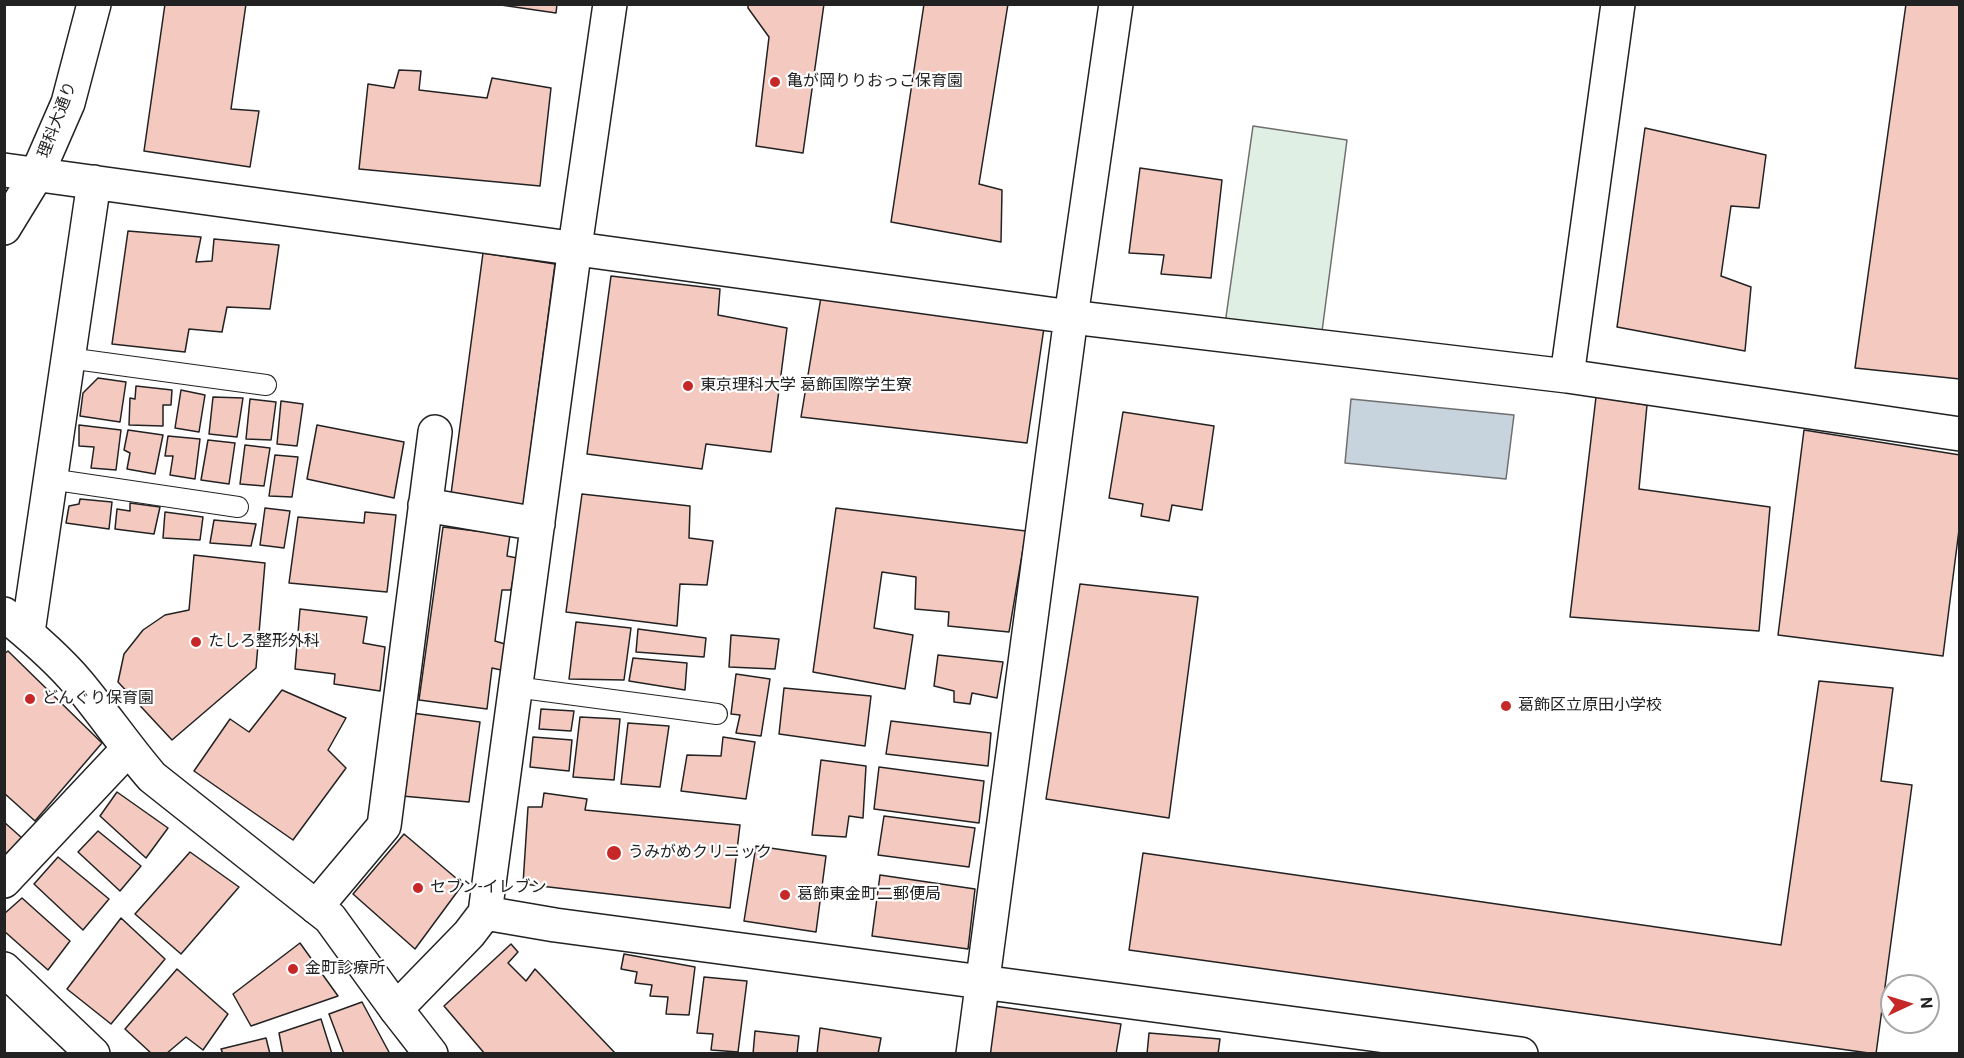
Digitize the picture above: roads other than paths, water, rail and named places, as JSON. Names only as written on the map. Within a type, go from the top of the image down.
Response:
[{"type":"street","name":"理科大通り","points":[[4,228],[37,174],[68,103],[94,4]]},
{"type":"street","points":[[396,1009],[469,934],[485,913],[610,4]]},
{"type":"street","points":[[973,1053],[1071,317],[1116,4]]},
{"type":"street","points":[[1567,376],[1618,4]]},
{"type":"street","points":[[4,170],[1071,317],[1567,376],[1959,434]]},
{"type":"street","points":[[94,182],[50,479],[16,623],[77,682],[152,777],[330,918],[431,1053]]},
{"type":"street","points":[[316,907],[384,826],[435,432]]},
{"type":"street","points":[[425,505],[538,524]]},
{"type":"street","points":[[4,881],[128,749]]},
{"type":"street","points":[[485,913],[1474,1050],[1521,1053]]},
{"type":"street","points":[[4,969],[93,1053]]},
{"type":"lane","points":[[68,358],[266,385]]},
{"type":"lane","points":[[50,479],[238,507]]},
{"type":"lane","points":[[515,687],[717,714]]},
{"type":"place","name":"亀が岡りりおっこ保育園","points":[[775,82]]},
{"type":"place","name":"東京理科大学 葛飾国際学生寮","points":[[688,386]]},
{"type":"place","name":"たしろ整形外科","points":[[196,642]]},
{"type":"place","name":"どんぐり保育園","points":[[30,699]]},
{"type":"place","name":"葛飾区立原田小学校","points":[[1506,706]]},
{"type":"place","name":"うみがめクリニック","points":[[614,853]]},
{"type":"place","name":"セブン-イレブン","points":[[418,888]]},
{"type":"place","name":"葛飾東金町二郵便局","points":[[785,895]]},
{"type":"place","name":"金町診療所","points":[[293,969]]}]
